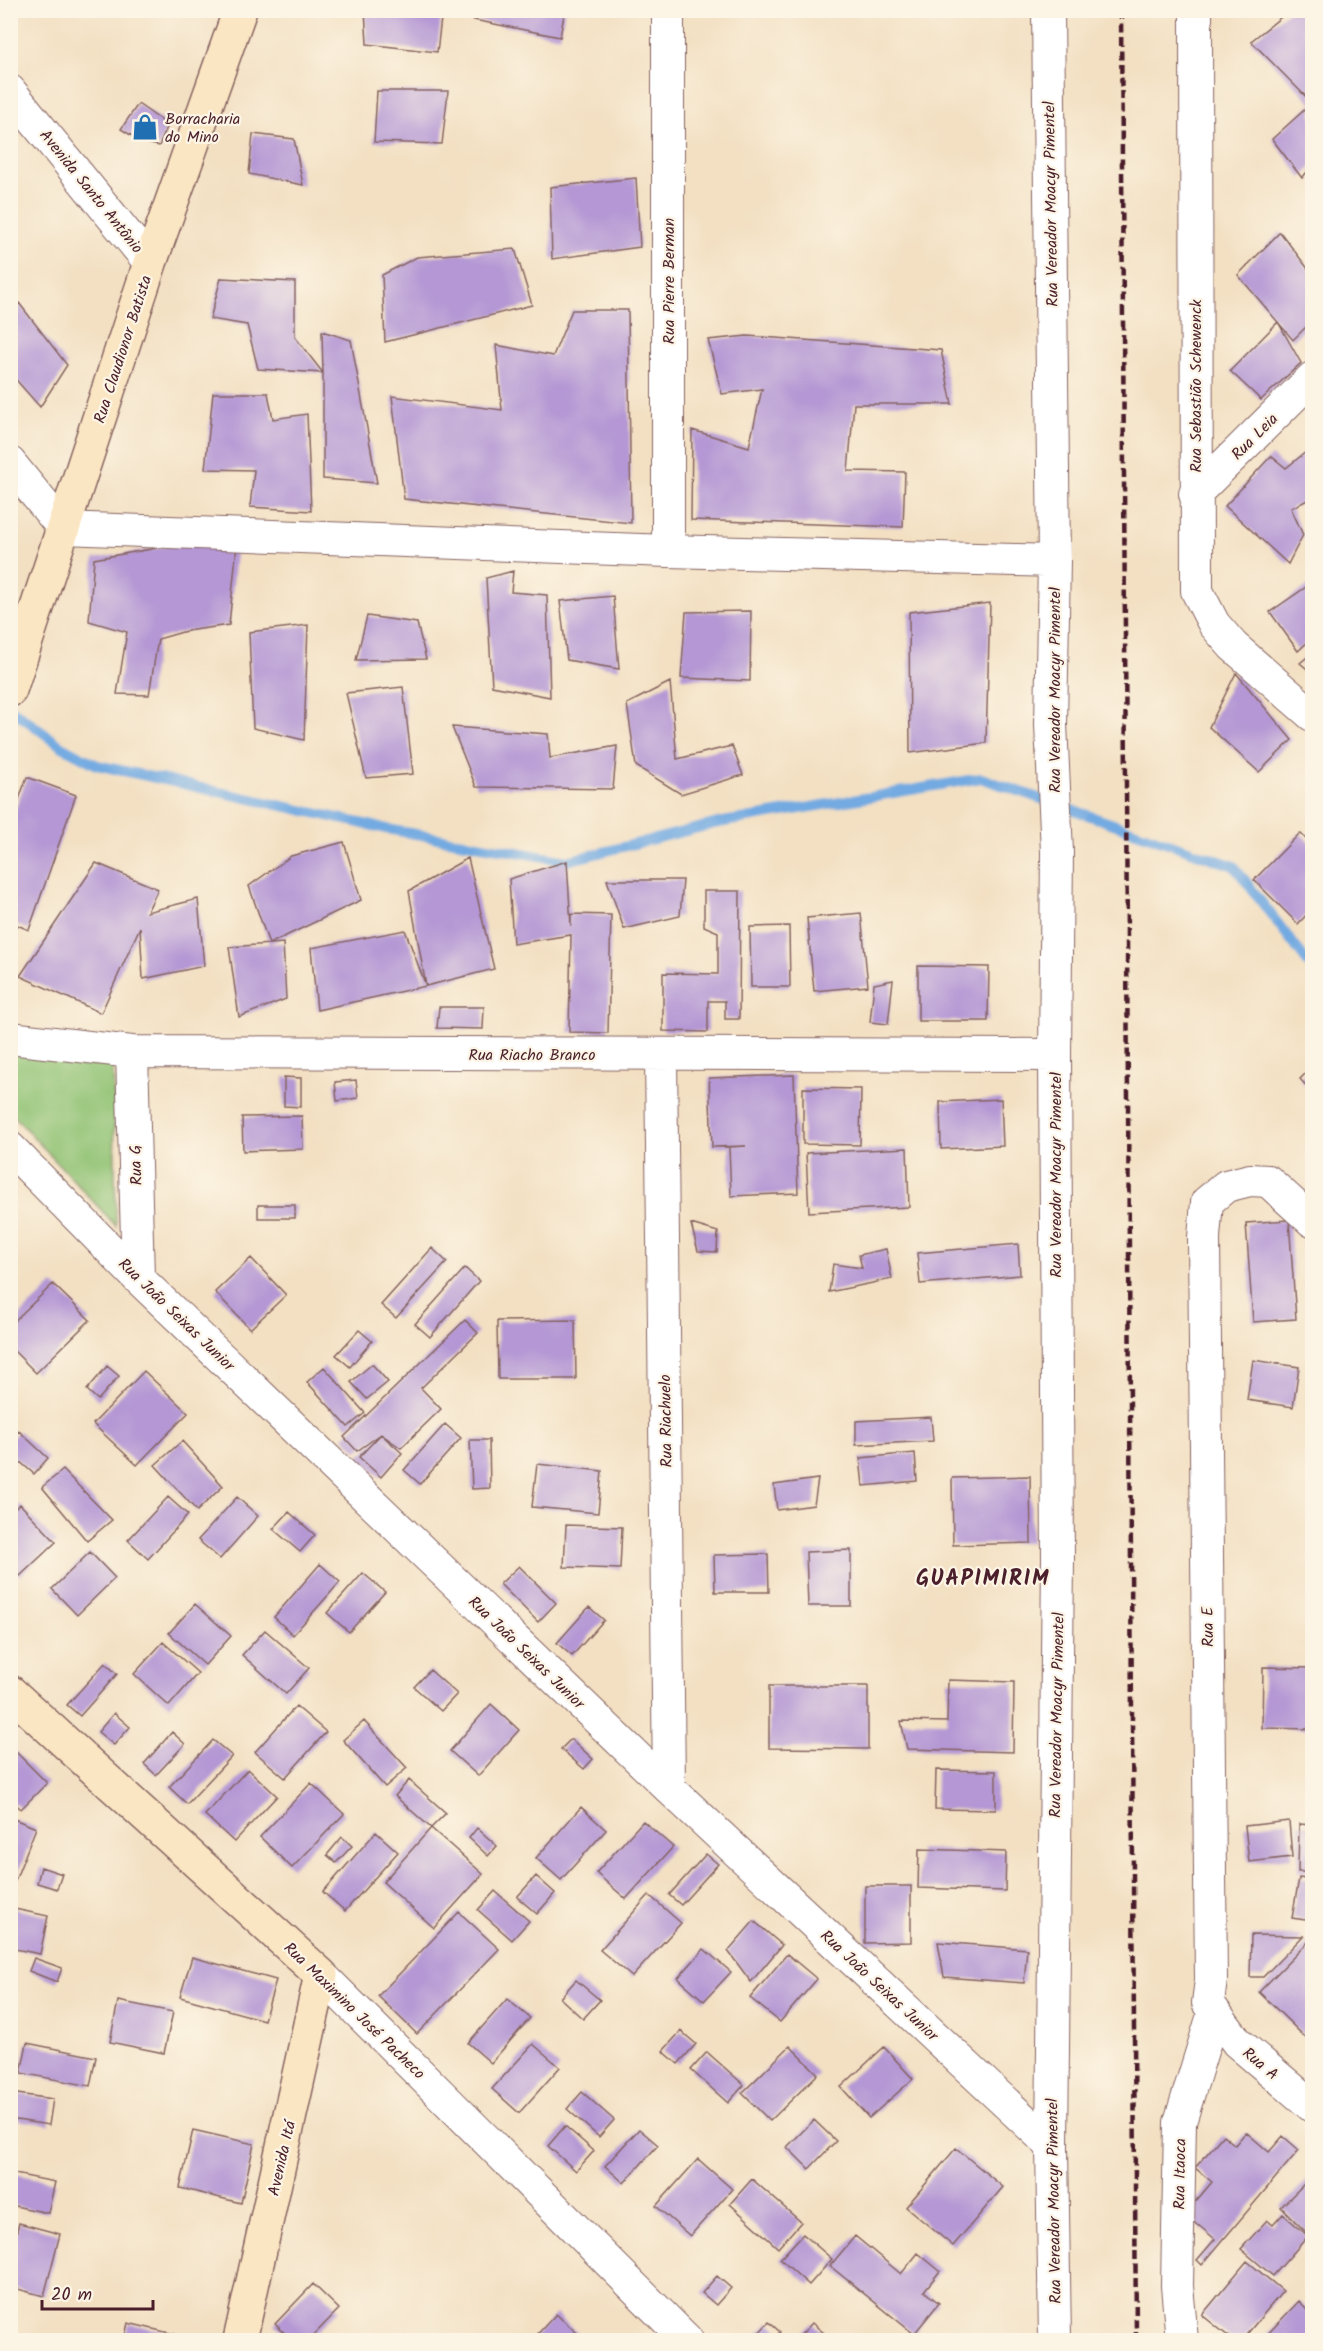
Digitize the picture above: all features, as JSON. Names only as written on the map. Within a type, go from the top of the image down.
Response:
[{"type":"main road","name":"Rua Claudionor Batista","points":[[10,690],[150,263],[240,10]]},
{"type":"main road","name":"Rua Maximino José Pacheco","points":[[10,1692],[321,1975]]},
{"type":"main road","name":"Avenida Itá","points":[[240,2340],[321,1975]]},
{"type":"street","name":"Rua Pierre Berman","points":[[668,10],[668,551]]},
{"type":"street","name":"Rua Vereador Moacyr Pimentel","points":[[1048,10],[1054,561],[1051,724],[1057,852],[1055,1055],[1058,1559],[1052,2146],[1055,2340]]},
{"type":"street","name":"Rua Sebastião Schewenck","points":[[1196,10],[1195,494],[1197,591],[1214,624],[1233,646],[1312,715]]},
{"type":"street","name":"Avenida Santo Antônio","points":[[10,91],[150,263]]},
{"type":"street","name":"Rua Leia","points":[[1195,494],[1312,378]]},
{"type":"street","points":[[10,463],[63,528],[668,551],[1054,561]]},
{"type":"street","name":"Rua Riacho Branco","points":[[10,1038],[132,1052],[1055,1055]]},
{"type":"street","name":"Rua G","points":[[132,1052],[138,1278]]},
{"type":"street","name":"Rua Riachuelo","points":[[661,1055],[669,1788]]},
{"type":"street","name":"Rua João Seixas Junior","points":[[10,1148],[138,1278],[669,1788],[1052,2146]]},
{"type":"street","name":"Rua E","points":[[1237,2043],[1208,2003],[1211,1980],[1204,1249],[1208,1202],[1226,1186],[1250,1180],[1268,1180],[1312,1221]]},
{"type":"street","name":"Rua Maximino José Pacheco","points":[[321,1975],[687,2340]]},
{"type":"street","name":"Rua Itaoca","points":[[1182,2340],[1177,2286],[1180,2122],[1214,2012]]},
{"type":"street","name":"Rua A","points":[[1237,2043],[1312,2106]]},
{"type":"green space","points":[[11,1049],[113,1054],[116,1226],[11,1113]]},
{"type":"building","points":[[365,10],[442,10],[437,52],[367,44]]},
{"type":"building","points":[[463,10],[565,10],[560,37],[474,20]]},
{"type":"building","points":[[1290,10],[1312,10],[1312,103],[1251,41]]},
{"type":"building","points":[[377,91],[448,91],[442,144],[374,142]]},
{"type":"building","points":[[1312,103],[1312,166],[1302,178],[1272,139]]},
{"type":"building","name":"Borracharia do Mino","points":[[138,104],[168,125],[159,146],[142,142],[121,129]]},
{"type":"building","points":[[253,134],[294,139],[303,185],[249,174]]},
{"type":"building","points":[[636,178],[640,247],[552,259],[550,187]]},
{"type":"building","points":[[1280,232],[1312,274],[1312,321],[1293,340],[1238,275]]},
{"type":"building","points":[[515,249],[532,305],[385,342],[382,275],[417,257]]},
{"type":"building","points":[[221,278],[295,282],[295,337],[323,373],[258,369],[247,325],[210,319]]},
{"type":"building","points":[[19,303],[67,365],[40,407],[10,373],[10,311]]},
{"type":"building","points":[[572,310],[628,310],[631,523],[404,499],[392,396],[502,410],[496,345],[553,356]]},
{"type":"building","points":[[1278,322],[1301,363],[1261,400],[1230,371]]},
{"type":"building","points":[[322,331],[351,340],[377,483],[323,479]]},
{"type":"building","points":[[747,336],[941,350],[952,404],[854,404],[848,471],[905,472],[903,527],[691,520],[692,430],[749,447],[762,389],[722,394],[708,340]]},
{"type":"building","points":[[213,393],[268,393],[273,419],[307,414],[311,511],[250,507],[254,470],[205,469]]},
{"type":"building","points":[[1312,447],[1312,498],[1291,508],[1303,535],[1288,564],[1225,506],[1271,456],[1286,468]]},
{"type":"building","points":[[238,534],[229,625],[186,631],[158,639],[149,695],[117,694],[127,632],[89,621],[94,559]]},
{"type":"building","points":[[513,571],[511,592],[547,595],[550,697],[492,686],[486,578]]},
{"type":"building","points":[[1312,583],[1312,638],[1298,651],[1270,612]]},
{"type":"building","points":[[613,596],[619,669],[567,660],[560,601]]},
{"type":"building","points":[[990,603],[986,743],[910,753],[909,612]]},
{"type":"building","points":[[751,611],[750,681],[681,678],[686,612]]},
{"type":"building","points":[[367,616],[417,623],[426,659],[356,660]]},
{"type":"building","points":[[308,625],[304,740],[253,728],[249,632]]},
{"type":"building","points":[[1312,653],[1312,673],[1300,663]]},
{"type":"building","points":[[1236,673],[1292,740],[1259,772],[1209,727]]},
{"type":"building","points":[[670,682],[677,759],[732,746],[743,775],[681,794],[636,766],[627,704]]},
{"type":"building","points":[[403,687],[413,774],[366,778],[346,693]]},
{"type":"building","points":[[452,727],[548,734],[550,758],[617,746],[613,789],[476,787]]},
{"type":"building","points":[[27,777],[76,795],[29,930],[10,922],[10,824]]},
{"type":"building","points":[[1300,833],[1312,845],[1312,909],[1298,924],[1254,880]]},
{"type":"building","points":[[344,842],[361,900],[269,944],[249,886],[291,856]]},
{"type":"building","points":[[468,858],[494,969],[426,986],[409,891]]},
{"type":"building","points":[[567,861],[571,926],[571,914],[611,915],[608,1033],[569,1032],[571,935],[513,944],[509,879]]},
{"type":"building","points":[[96,863],[158,889],[147,912],[198,899],[204,966],[143,979],[140,927],[101,1013],[20,976]]},
{"type":"building","points":[[607,880],[683,880],[680,916],[624,929]]},
{"type":"building","points":[[704,891],[740,891],[739,1019],[725,1019],[725,1001],[708,1001],[708,1032],[663,1031],[663,973],[718,974],[718,932],[704,926]]},
{"type":"building","points":[[861,913],[868,986],[814,991],[807,918]]},
{"type":"building","points":[[789,926],[790,987],[751,987],[750,927]]},
{"type":"building","points":[[405,930],[426,986],[317,1010],[311,948]]},
{"type":"building","points":[[283,943],[286,999],[239,1017],[229,947]]},
{"type":"building","points":[[918,966],[989,967],[988,1021],[918,1021]]},
{"type":"building","points":[[893,980],[888,1024],[870,1022],[874,984]]},
{"type":"building","points":[[439,1007],[484,1007],[483,1029],[437,1028]]},
{"type":"building","points":[[1312,1067],[1312,1092],[1300,1079]]},
{"type":"building","points":[[794,1075],[798,1193],[731,1196],[729,1147],[746,1146],[712,1147],[709,1078]]},
{"type":"building","points":[[284,1077],[301,1078],[301,1107],[284,1106]]},
{"type":"building","points":[[356,1080],[358,1098],[337,1101],[335,1082]]},
{"type":"building","points":[[803,1088],[861,1089],[860,1145],[803,1144]]},
{"type":"building","points":[[1001,1099],[1003,1146],[941,1149],[940,1102]]},
{"type":"building","points":[[302,1116],[303,1149],[243,1151],[242,1117]]},
{"type":"building","points":[[907,1148],[909,1207],[809,1212],[806,1153]]},
{"type":"building","points":[[258,1205],[295,1205],[295,1218],[258,1218]]},
{"type":"building","points":[[1289,1220],[1296,1319],[1253,1322],[1246,1223]]},
{"type":"building","points":[[691,1224],[718,1232],[717,1252],[698,1251]]},
{"type":"building","points":[[1018,1244],[1020,1275],[920,1284],[917,1253]]},
{"type":"building","points":[[432,1248],[447,1262],[396,1318],[381,1305]]},
{"type":"building","points":[[886,1249],[892,1279],[829,1292],[833,1264],[862,1268],[859,1255]]},
{"type":"building","points":[[251,1258],[286,1295],[250,1329],[215,1292]]},
{"type":"building","points":[[465,1268],[479,1281],[430,1337],[415,1324]]},
{"type":"building","points":[[53,1284],[90,1320],[36,1373],[10,1347],[10,1325]]},
{"type":"building","points":[[465,1320],[478,1333],[421,1388],[441,1409],[401,1448],[381,1434],[357,1451],[344,1437]]},
{"type":"building","points":[[575,1320],[576,1379],[498,1379],[497,1321]]},
{"type":"building","points":[[359,1330],[372,1341],[350,1367],[336,1355]]},
{"type":"building","points":[[1253,1360],[1299,1367],[1293,1407],[1247,1400]]},
{"type":"building","points":[[372,1364],[388,1382],[367,1399],[351,1382]]},
{"type":"building","points":[[107,1366],[119,1376],[98,1400],[87,1390]]},
{"type":"building","points":[[324,1367],[365,1413],[348,1427],[307,1382]]},
{"type":"building","points":[[144,1371],[188,1413],[137,1465],[93,1424]]},
{"type":"building","points":[[931,1417],[933,1441],[856,1445],[856,1421]]},
{"type":"building","points":[[445,1424],[461,1438],[420,1484],[404,1470]]},
{"type":"building","points":[[19,1431],[48,1458],[34,1474],[10,1453],[10,1440]]},
{"type":"building","points":[[381,1434],[402,1453],[381,1477],[359,1457]]},
{"type":"building","points":[[470,1440],[489,1440],[490,1488],[472,1489]]},
{"type":"building","points":[[182,1441],[223,1486],[197,1511],[155,1465]]},
{"type":"building","points":[[915,1453],[917,1481],[863,1486],[860,1458]]},
{"type":"building","points":[[537,1464],[602,1471],[598,1513],[532,1507]]},
{"type":"building","points":[[63,1470],[112,1520],[87,1541],[42,1487]]},
{"type":"building","points":[[1030,1476],[1031,1543],[953,1545],[952,1478]]},
{"type":"building","points":[[818,1479],[814,1505],[777,1510],[774,1485]]},
{"type":"building","points":[[168,1497],[188,1515],[148,1559],[128,1540]]},
{"type":"building","points":[[237,1497],[258,1516],[220,1559],[198,1540]]},
{"type":"building","points":[[20,1504],[56,1542],[20,1576],[10,1566],[10,1513]]},
{"type":"building","points":[[289,1512],[315,1535],[300,1552],[273,1529]]},
{"type":"building","points":[[566,1525],[622,1527],[620,1569],[564,1567]]},
{"type":"building","points":[[851,1550],[851,1606],[808,1606],[806,1552]]},
{"type":"building","points":[[90,1552],[115,1578],[77,1615],[52,1589]]},
{"type":"building","points":[[768,1554],[769,1592],[715,1592],[714,1555]]},
{"type":"building","points":[[320,1564],[340,1582],[293,1635],[274,1617]]},
{"type":"building","points":[[519,1566],[556,1603],[538,1622],[500,1584]]},
{"type":"building","points":[[363,1573],[385,1592],[349,1632],[327,1613]]},
{"type":"building","points":[[195,1604],[231,1636],[205,1665],[169,1633]]},
{"type":"building","points":[[589,1607],[604,1620],[572,1656],[557,1643]]},
{"type":"building","points":[[265,1630],[309,1668],[286,1694],[242,1655]]},
{"type":"building","points":[[163,1642],[198,1673],[169,1706],[134,1674]]},
{"type":"building","points":[[105,1663],[117,1674],[80,1716],[67,1705]]},
{"type":"building","points":[[1263,1667],[1312,1668],[1312,1729],[1262,1728]]},
{"type":"building","points":[[430,1670],[457,1694],[441,1711],[414,1687]]},
{"type":"building","points":[[948,1680],[1014,1682],[1013,1752],[907,1749],[901,1721],[947,1722]]},
{"type":"building","points":[[769,1686],[868,1686],[868,1749],[769,1748]]},
{"type":"building","points":[[491,1704],[519,1730],[478,1776],[450,1751]]},
{"type":"building","points":[[296,1706],[326,1732],[285,1778],[255,1752]]},
{"type":"building","points":[[114,1713],[130,1727],[114,1745],[98,1732]]},
{"type":"building","points":[[364,1721],[407,1768],[385,1787],[343,1740]]},
{"type":"building","points":[[172,1732],[185,1744],[156,1775],[144,1764]]},
{"type":"building","points":[[571,1739],[593,1759],[584,1769],[561,1749]]},
{"type":"building","points":[[213,1740],[232,1756],[187,1804],[169,1787]]},
{"type":"building","points":[[10,1746],[47,1783],[21,1809],[10,1799]]},
{"type":"building","points":[[248,1769],[277,1796],[234,1842],[205,1815]]},
{"type":"building","points":[[936,1770],[996,1771],[996,1810],[935,1809]]},
{"type":"building","points":[[409,1780],[446,1813],[431,1828],[395,1796]]},
{"type":"building","points":[[311,1783],[344,1814],[292,1868],[260,1837]]},
{"type":"building","points":[[581,1807],[606,1830],[561,1880],[536,1858]]},
{"type":"building","points":[[14,1819],[36,1828],[14,1883],[10,1882],[10,1829]]},
{"type":"building","points":[[643,1821],[673,1847],[626,1899],[596,1873]]},
{"type":"building","points":[[1289,1821],[1292,1857],[1249,1862],[1245,1826]]},
{"type":"building","points":[[1299,1824],[1312,1825],[1312,1872],[1298,1872]]},
{"type":"building","points":[[431,1828],[483,1874],[434,1928],[383,1882]]},
{"type":"building","points":[[477,1828],[497,1846],[488,1856],[469,1838]]},
{"type":"building","points":[[376,1832],[398,1852],[345,1911],[323,1892]]},
{"type":"building","points":[[342,1837],[352,1846],[336,1863],[327,1855]]},
{"type":"building","points":[[919,1849],[1006,1852],[1005,1891],[918,1888]]},
{"type":"building","points":[[706,1854],[718,1864],[681,1905],[669,1895]]},
{"type":"building","points":[[41,1867],[62,1874],[57,1889],[37,1883]]},
{"type":"building","points":[[536,1876],[555,1893],[537,1914],[517,1897]]},
{"type":"building","points":[[1299,1878],[1312,1880],[1312,1921],[1292,1918]]},
{"type":"building","points":[[865,1886],[911,1886],[911,1942],[865,1943]]},
{"type":"building","points":[[495,1891],[529,1921],[512,1940],[478,1910]]},
{"type":"building","points":[[649,1895],[681,1923],[632,1977],[600,1950]]},
{"type":"building","points":[[10,1908],[48,1916],[40,1954],[10,1948]]},
{"type":"building","points":[[459,1912],[499,1949],[417,2034],[378,1996]]},
{"type":"building","points":[[754,1921],[782,1945],[751,1982],[728,1951]]},
{"type":"building","points":[[1251,1935],[1303,1936],[1263,1977],[1250,1977]]},
{"type":"building","points":[[1312,1938],[1312,2044],[1259,1992]]},
{"type":"building","points":[[938,1942],[1027,1949],[1024,1983],[944,1977]]},
{"type":"building","points":[[704,1949],[731,1972],[704,2001],[678,1978]]},
{"type":"building","points":[[787,1954],[817,1979],[780,2022],[750,1998]]},
{"type":"building","points":[[192,1957],[276,1980],[264,2020],[180,1997]]},
{"type":"building","points":[[34,1958],[62,1968],[57,1982],[29,1971]]},
{"type":"building","points":[[576,1980],[600,2000],[583,2019],[560,1998]]},
{"type":"building","points":[[507,1999],[530,2018],[491,2063],[468,2043]]},
{"type":"building","points":[[118,2001],[173,2012],[164,2053],[110,2042]]},
{"type":"building","points":[[681,2031],[696,2044],[678,2064],[663,2051]]},
{"type":"building","points":[[27,2043],[96,2057],[90,2086],[21,2073]]},
{"type":"building","points":[[533,2044],[560,2067],[519,2113],[492,2089]]},
{"type":"building","points":[[790,2046],[818,2074],[770,2121],[742,2093]]},
{"type":"building","points":[[884,2047],[913,2079],[869,2118],[841,2087]]},
{"type":"building","points":[[707,2052],[744,2085],[728,2103],[691,2070]]},
{"type":"building","points":[[582,2092],[614,2120],[599,2137],[567,2109]]},
{"type":"building","points":[[10,2093],[53,2099],[49,2125],[10,2119]]},
{"type":"building","points":[[814,2120],[836,2141],[809,2169],[787,2147]]},
{"type":"building","points":[[565,2126],[594,2151],[576,2171],[548,2146]]},
{"type":"building","points":[[639,2129],[658,2145],[624,2183],[605,2166]]},
{"type":"building","points":[[193,2130],[254,2144],[241,2203],[180,2188]]},
{"type":"building","points":[[1246,2132],[1269,2152],[1283,2136],[1299,2150],[1202,2265],[1197,2260],[1215,2239],[1185,2214],[1212,2182],[1195,2168],[1223,2135],[1235,2145]]},
{"type":"building","points":[[956,2148],[1003,2187],[953,2246],[906,2207]]},
{"type":"building","points":[[698,2159],[732,2189],[690,2236],[656,2206]]},
{"type":"building","points":[[10,2173],[55,2182],[48,2213],[10,2205]]},
{"type":"building","points":[[1312,2176],[1312,2234],[1310,2236],[1281,2207]]},
{"type":"building","points":[[752,2179],[801,2222],[778,2248],[730,2204]]},
{"type":"building","points":[[1283,2214],[1308,2236],[1273,2276],[1241,2249],[1267,2220],[1273,2225]]},
{"type":"building","points":[[19,2223],[60,2234],[44,2296],[10,2287],[10,2256]]},
{"type":"building","points":[[803,2234],[832,2259],[809,2285],[780,2259]]},
{"type":"building","points":[[855,2236],[901,2274],[918,2253],[940,2271],[924,2291],[939,2303],[914,2334],[830,2266]]},
{"type":"building","points":[[1247,2261],[1283,2291],[1242,2340],[1233,2340],[1202,2315]]},
{"type":"building","points":[[717,2276],[731,2288],[716,2305],[702,2293]]},
{"type":"building","points":[[313,2284],[339,2309],[309,2340],[292,2340],[275,2324]]},
{"type":"building","points":[[1299,2301],[1312,2314],[1312,2340],[1262,2340]]},
{"type":"building","points":[[556,2314],[585,2340],[532,2340]]},
{"type":"building","points":[[769,2322],[780,2332],[772,2340],[752,2340]]},
{"type":"building","points":[[128,2323],[186,2337],[185,2340],[124,2340]]},
{"type":"building","points":[[812,2323],[830,2338],[828,2340],[796,2340]]},
{"type":"waterway","points":[[10,708],[61,746],[97,765],[387,829],[567,861],[718,823],[981,778],[1234,866],[1312,968]]},
{"type":"railway","points":[[1121,10],[1136,2340]]},
{"type":"place","name":"Borracharia do Mino","points":[[145,127]]},
{"type":"district","name":"GUAPIMIRIM","points":[[983,1577]]}]
